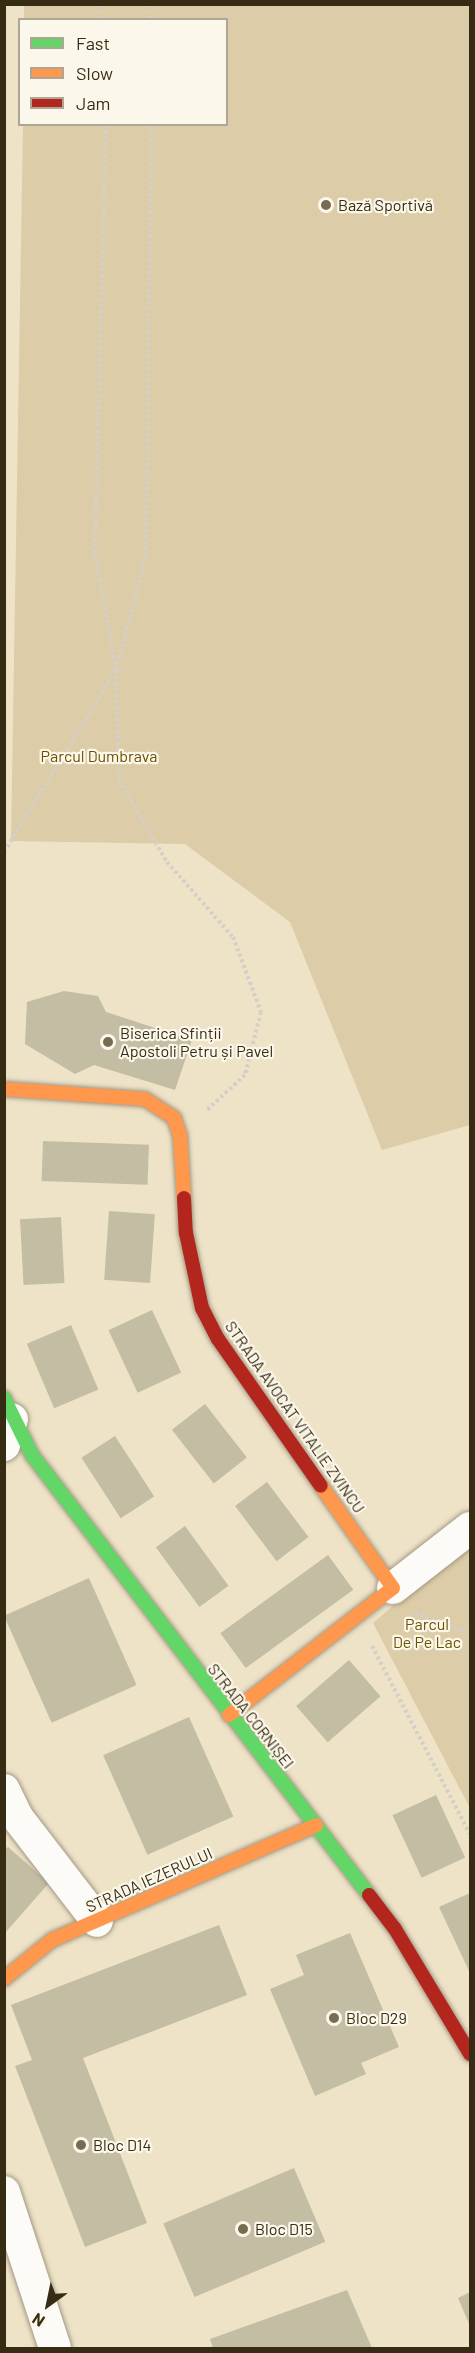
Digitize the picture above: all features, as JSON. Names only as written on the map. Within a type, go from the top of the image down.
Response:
[{"type":"street","points":[[4,1089],[145,1099],[174,1118],[180,1135]]},
{"type":"street","name":"STRADA AVOCAT VITALIE ZVINCU","points":[[180,1135],[186,1233],[202,1308],[218,1339],[393,1588]]},
{"type":"street","name":"STRADA CORNIȘEI","points":[[7,1421],[229,1715],[395,1929],[471,2055]]},
{"type":"street","points":[[229,1715],[471,1528]]},
{"type":"street","points":[[4,1790],[17,1817],[97,1921]]},
{"type":"street","name":"STRADA IEZERULUI","points":[[4,1979],[52,1940],[316,1825]]},
{"type":"street","points":[[4,2192],[55,2349]]},
{"type":"path","points":[[106,126],[95,555],[116,670],[119,780],[167,862],[233,937],[261,1012],[245,1075],[180,1135]]},
{"type":"path","points":[[4,852],[116,670],[146,556],[151,126]]},
{"type":"path","points":[[393,1588],[416,1613],[471,1634]]},
{"type":"path","points":[[357,1617],[471,1834]]},
{"type":"green space","name":"Parcul Dumbrava","points":[[24,5],[470,5],[470,1125],[382,1150],[290,922],[185,844],[11,841],[23,126],[228,126],[228,18],[24,18]]},
{"type":"green space","name":"Parcul De Pe Lac","points":[[470,1540],[470,1808],[373,1623]]},
{"type":"building","name":"Biserica Sfinții Apostoli Petru și Pavel","points":[[64,991],[98,996],[106,1012],[192,1040],[175,1090],[94,1065],[75,1074],[25,1044],[27,1002]]},
{"type":"building","points":[[43,1141],[149,1145],[148,1185],[42,1181]]},
{"type":"building","points":[[109,1211],[155,1214],[150,1283],[104,1280]]},
{"type":"building","points":[[61,1217],[64,1283],[24,1285],[20,1219]]},
{"type":"building","points":[[152,1310],[181,1373],[138,1393],[108,1330]]},
{"type":"building","points":[[71,1325],[98,1389],[54,1408],[27,1344]]},
{"type":"building","points":[[205,1404],[247,1458],[214,1483],[172,1430]]},
{"type":"building","points":[[115,1436],[154,1496],[121,1518],[81,1458]]},
{"type":"building","points":[[267,1482],[309,1537],[277,1561],[235,1506]]},
{"type":"building","points":[[185,1526],[228,1586],[199,1607],[156,1547]]},
{"type":"building","points":[[328,1555],[353,1590],[246,1668],[220,1633]]},
{"type":"building","points":[[89,1578],[137,1685],[52,1723],[4,1616]]},
{"type":"building","points":[[349,1660],[380,1696],[328,1742],[296,1706]]},
{"type":"building","points":[[189,1717],[233,1817],[147,1855],[103,1755]]},
{"type":"building","points":[[436,1795],[465,1858],[422,1878],[392,1815]]},
{"type":"building","points":[[8,1847],[49,1883],[4,1934],[4,1850]]},
{"type":"building","points":[[470,1893],[470,1971],[469,1971],[439,1907]]},
{"type":"building","name":"Bloc D14","points":[[219,1925],[247,1995],[83,2058],[147,2223],[85,2247],[15,2066],[32,2060],[11,2005]]},
{"type":"building","name":"Bloc D29","points":[[350,1933],[399,2047],[361,2063],[366,2074],[315,2096],[270,1989],[304,1975],[296,1955]]},
{"type":"building","name":"Bloc D15","points":[[294,2168],[325,2242],[195,2297],[163,2223]]},
{"type":"building","points":[[347,2290],[372,2348],[213,2348],[210,2339]]},
{"type":"building","points":[[470,2292],[470,2326],[458,2298]]},
{"type":"traffic: fast","points":[[4,1398],[32,1455],[369,1895]]},
{"type":"traffic: slow","points":[[4,1089],[145,1099],[174,1118],[180,1135],[184,1198]]},
{"type":"traffic: slow","points":[[229,1715],[393,1588],[321,1486]]},
{"type":"traffic: slow","points":[[4,1979],[52,1940],[316,1825]]},
{"type":"traffic: jam","points":[[184,1198],[186,1233],[202,1308],[218,1339],[321,1486]]},
{"type":"traffic: jam","points":[[369,1895],[395,1929],[470,2054]]},
{"type":"place","name":"Bază Sportivă","points":[[326,205]]},
{"type":"place","name":"Biserica Sfinții Apostoli Petru și Pavel","points":[[108,1042]]},
{"type":"place","name":"Bloc D29","points":[[334,2018]]},
{"type":"place","name":"Bloc D14","points":[[81,2145]]},
{"type":"place","name":"Bloc D15","points":[[243,2229]]}]
